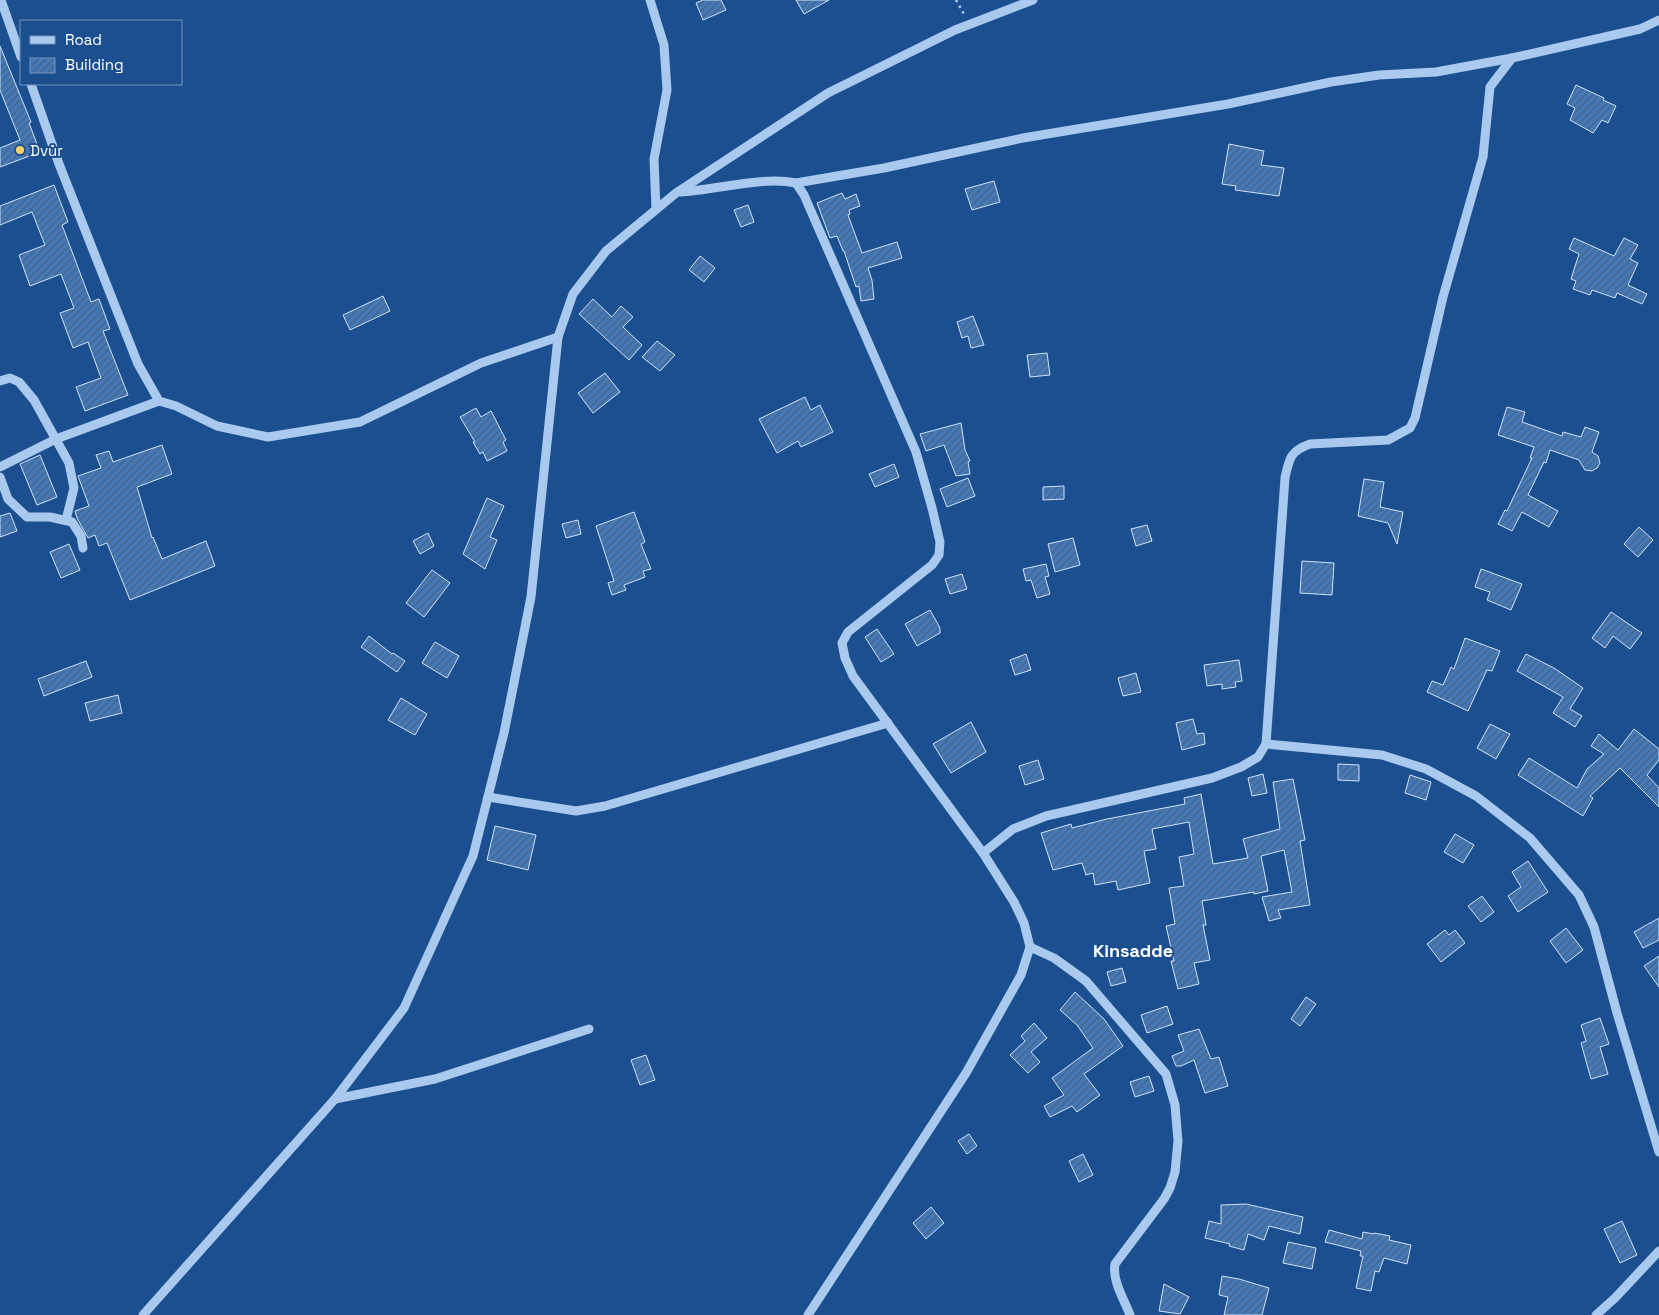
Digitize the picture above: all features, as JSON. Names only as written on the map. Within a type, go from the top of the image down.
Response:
[{"type":"street","points":[[1,0],[20,54]]},
{"type":"street","points":[[650,0],[664,45],[667,90],[654,159],[656,209]]},
{"type":"street","points":[[143,1315],[335,1100],[404,1008],[473,856],[504,733],[531,597],[558,337],[573,294],[606,251],[656,209],[828,92],[954,30],[1033,0]]},
{"type":"street","points":[[676,194],[775,181],[796,183],[884,168],[1023,138],[1228,104],[1331,82],[1379,75],[1436,72],[1512,58],[1640,29],[1659,20]]},
{"type":"street","points":[[983,853],[1013,829],[1046,816],[1212,778],[1241,767],[1258,757],[1266,744],[1285,478],[1289,459],[1299,448],[1310,444],[1388,440],[1410,428],[1415,418],[1443,297],[1483,157],[1490,87],[1512,58]]},
{"type":"street","points":[[30,85],[59,164],[138,364],[160,401]]},
{"type":"street","points":[[796,183],[804,196],[916,452],[940,542],[939,556],[932,565],[848,632],[842,643],[845,658],[853,676],[983,853],[1014,902],[1024,923],[1030,947],[1021,975],[966,1073],[808,1315]]},
{"type":"street","points":[[0,467],[56,440],[160,401],[176,406],[217,426],[268,437],[360,422],[481,363],[558,337]]},
{"type":"street","points":[[0,381],[10,378],[19,382],[34,400],[69,463],[74,488],[66,520]]},
{"type":"street","points":[[0,478],[8,499],[27,517],[50,517],[72,522],[81,536],[83,548]]},
{"type":"street","points":[[488,797],[576,810],[605,806],[888,724]]},
{"type":"street","points":[[1266,744],[1382,755],[1426,769],[1476,796],[1530,838],[1579,895],[1594,926],[1617,1012],[1659,1152]]},
{"type":"street","points":[[1030,947],[1054,958],[1086,982],[1166,1074],[1175,1104],[1178,1141],[1175,1172],[1170,1188],[1164,1199],[1115,1264],[1114,1272],[1130,1315]]},
{"type":"street","points":[[335,1100],[435,1079],[589,1029]]},
{"type":"street","points":[[1596,1315],[1615,1298],[1659,1251]]},
{"type":"path","points":[[956,0],[970,24]]},
{"type":"building","points":[[703,0],[721,0],[726,10],[703,20],[696,3]]},
{"type":"building","points":[[796,0],[829,0],[804,14]]},
{"type":"building","points":[[0,46],[31,122],[29,123],[40,152],[0,167],[0,148],[20,140],[0,90]]},
{"type":"building","points":[[1576,85],[1604,98],[1603,100],[1616,106],[1608,123],[1602,120],[1593,133],[1570,120],[1575,108],[1567,104]]},
{"type":"building","points":[[1229,144],[1264,151],[1261,165],[1284,168],[1279,196],[1235,190],[1236,186],[1222,184]]},
{"type":"building","points":[[994,181],[1000,202],[972,210],[965,189]]},
{"type":"building","points":[[54,185],[68,222],[62,225],[91,302],[99,299],[110,329],[103,331],[128,395],[85,411],[76,387],[101,378],[88,342],[73,348],[60,313],[74,308],[61,274],[30,286],[19,255],[45,245],[32,212],[0,225],[0,206]]},
{"type":"building","points":[[842,193],[845,199],[856,194],[860,206],[849,210],[850,214],[848,215],[862,253],[897,242],[902,258],[868,268],[872,280],[874,299],[861,301],[859,286],[856,287],[844,251],[837,236],[830,238],[817,203]]},
{"type":"building","points":[[748,205],[754,222],[741,227],[734,210]]},
{"type":"building","points":[[1574,238],[1614,256],[1624,238],[1638,245],[1630,259],[1638,263],[1628,285],[1647,294],[1642,304],[1617,293],[1615,298],[1592,290],[1590,295],[1573,289],[1576,281],[1571,279],[1579,254],[1569,249]]},
{"type":"building","points":[[700,256],[715,268],[704,282],[689,270]]},
{"type":"building","points":[[383,296],[390,311],[350,330],[343,315]]},
{"type":"building","points":[[593,299],[612,317],[621,306],[633,317],[623,327],[642,345],[629,360],[579,314]]},
{"type":"building","points":[[973,316],[984,345],[971,348],[968,336],[962,338],[957,322]]},
{"type":"building","points":[[657,341],[675,355],[660,371],[642,357]]},
{"type":"building","points":[[1047,353],[1050,375],[1030,377],[1027,355]]},
{"type":"building","points":[[605,373],[620,392],[593,413],[578,393]]},
{"type":"building","points":[[805,397],[811,410],[820,405],[833,432],[801,447],[798,441],[777,453],[759,419]]},
{"type":"building","points":[[1507,407],[1525,412],[1522,422],[1562,436],[1563,432],[1581,437],[1585,427],[1599,432],[1592,452],[1598,456],[1600,463],[1592,471],[1585,470],[1579,460],[1550,450],[1546,463],[1544,462],[1528,495],[1558,511],[1549,527],[1522,512],[1512,531],[1498,524],[1505,510],[1507,511],[1532,458],[1530,458],[1534,447],[1498,435]]},
{"type":"building","points":[[476,408],[481,417],[491,411],[506,440],[503,442],[507,451],[487,461],[483,452],[480,454],[460,417]]},
{"type":"building","points":[[961,423],[965,450],[970,461],[968,462],[970,474],[956,476],[944,445],[926,451],[920,434]]},
{"type":"building","points":[[162,445],[172,474],[137,487],[152,538],[162,559],[206,541],[215,566],[130,600],[107,543],[99,546],[95,535],[88,538],[77,518],[75,511],[89,506],[78,476],[101,468],[96,455],[109,451],[113,462]]},
{"type":"building","points":[[40,455],[57,497],[37,505],[20,464]]},
{"type":"building","points":[[894,464],[899,477],[875,487],[869,474]]},
{"type":"building","points":[[968,478],[975,496],[947,507],[940,489]]},
{"type":"building","points":[[1364,479],[1384,482],[1380,507],[1403,512],[1397,544],[1388,523],[1358,516]]},
{"type":"building","points":[[1064,486],[1064,499],[1043,500],[1043,487]]},
{"type":"building","points":[[487,498],[504,506],[490,537],[497,540],[485,569],[463,554]]},
{"type":"building","points":[[634,512],[645,542],[641,544],[651,569],[643,571],[645,577],[624,585],[626,590],[612,595],[608,583],[614,581],[596,526]]},
{"type":"building","points":[[10,513],[17,531],[0,537],[0,516]]},
{"type":"building","points":[[578,520],[581,534],[566,538],[562,524]]},
{"type":"building","points":[[1147,525],[1152,541],[1136,546],[1131,529]]},
{"type":"building","points":[[1639,527],[1653,540],[1638,557],[1624,544]]},
{"type":"building","points":[[428,533],[434,546],[420,554],[413,541]]},
{"type":"building","points":[[1073,538],[1080,565],[1055,572],[1048,544]]},
{"type":"building","points":[[69,544],[80,570],[61,578],[50,552]]},
{"type":"building","points":[[1302,561],[1334,563],[1332,595],[1300,593]]},
{"type":"building","points":[[1046,564],[1049,576],[1045,577],[1050,594],[1037,598],[1031,580],[1026,581],[1023,569]]},
{"type":"building","points":[[1481,569],[1522,584],[1511,610],[1487,600],[1490,592],[1475,587]]},
{"type":"building","points":[[432,570],[450,583],[424,617],[406,603]]},
{"type":"building","points":[[962,574],[967,589],[950,594],[945,579]]},
{"type":"building","points":[[930,610],[940,628],[940,633],[917,646],[905,624]]},
{"type":"building","points":[[1611,612],[1642,633],[1630,649],[1613,636],[1605,648],[1592,638]]},
{"type":"building","points":[[877,629],[894,654],[881,662],[865,637]]},
{"type":"building","points":[[369,636],[392,654],[405,661],[397,672],[361,647]]},
{"type":"building","points":[[1465,638],[1500,651],[1492,671],[1487,670],[1468,711],[1427,692],[1432,681],[1443,685],[1451,667],[1454,669]]},
{"type":"building","points":[[435,642],[459,656],[447,678],[422,663]]},
{"type":"building","points":[[1026,654],[1031,670],[1015,675],[1010,660]]},
{"type":"building","points":[[1526,654],[1554,668],[1583,688],[1570,709],[1582,716],[1575,727],[1553,713],[1563,697],[1517,671]]},
{"type":"building","points":[[1239,660],[1242,681],[1235,682],[1236,687],[1222,689],[1222,684],[1207,686],[1204,665]]},
{"type":"building","points":[[86,661],[92,677],[44,696],[38,679]]},
{"type":"building","points":[[1136,673],[1141,692],[1123,696],[1118,678]]},
{"type":"building","points":[[118,695],[122,713],[90,721],[85,703]]},
{"type":"building","points":[[401,698],[427,714],[415,735],[388,720]]},
{"type":"building","points":[[1193,719],[1197,734],[1204,733],[1205,744],[1182,750],[1176,723]]},
{"type":"building","points":[[971,722],[986,752],[951,773],[933,744]]},
{"type":"building","points":[[1490,724],[1510,734],[1496,759],[1477,748]]},
{"type":"building","points":[[1634,729],[1659,749],[1659,760],[1647,775],[1659,788],[1659,807],[1620,768],[1590,796],[1593,798],[1583,816],[1518,775],[1529,758],[1577,788],[1587,769],[1604,754],[1591,746],[1599,734],[1618,750]]},
{"type":"building","points":[[1038,760],[1044,779],[1025,785],[1019,766]]},
{"type":"building","points":[[1338,764],[1359,765],[1359,781],[1338,780]]},
{"type":"building","points":[[1263,774],[1267,793],[1252,796],[1248,778]]},
{"type":"building","points":[[1410,775],[1431,782],[1426,800],[1405,793]]},
{"type":"building","points":[[1293,779],[1305,840],[1300,841],[1310,905],[1278,910],[1281,918],[1269,921],[1262,897],[1292,892],[1284,850],[1261,856],[1268,891],[1202,901],[1206,925],[1203,925],[1210,960],[1194,963],[1199,984],[1178,989],[1171,961],[1174,961],[1166,926],[1175,924],[1169,888],[1184,886],[1179,857],[1194,854],[1189,822],[1152,829],[1156,849],[1144,851],[1150,883],[1118,890],[1116,881],[1095,885],[1093,873],[1086,875],[1082,863],[1053,870],[1041,833],[1071,824],[1072,828],[1107,819],[1185,804],[1184,798],[1201,794],[1213,864],[1248,858],[1243,839],[1280,829],[1273,782]]},
{"type":"building","points":[[495,826],[536,835],[528,870],[487,860]]},
{"type":"building","points":[[1455,834],[1474,845],[1463,863],[1444,852]]},
{"type":"building","points":[[1528,861],[1548,892],[1518,912],[1508,896],[1521,887],[1512,872]]},
{"type":"building","points":[[1482,896],[1494,912],[1481,922],[1468,906]]},
{"type":"building","points":[[1659,918],[1659,940],[1643,948],[1634,932]]},
{"type":"building","points":[[1566,928],[1583,950],[1566,963],[1550,941]]},
{"type":"building","points":[[1445,930],[1449,935],[1455,930],[1465,943],[1441,962],[1427,944]]},
{"type":"building","points":[[1659,956],[1659,987],[1644,966]]},
{"type":"building","points":[[1122,968],[1126,982],[1111,986],[1107,972]]},
{"type":"building","points":[[1075,992],[1104,1019],[1123,1046],[1084,1074],[1100,1095],[1077,1112],[1072,1106],[1050,1117],[1044,1106],[1064,1095],[1052,1078],[1093,1048],[1077,1025],[1060,1010]]},
{"type":"building","points":[[1306,997],[1316,1004],[1300,1026],[1291,1019]]},
{"type":"building","points":[[1167,1006],[1173,1024],[1147,1033],[1141,1015]]},
{"type":"building","points":[[1600,1018],[1609,1044],[1600,1047],[1608,1074],[1591,1079],[1581,1043],[1586,1041],[1581,1025]]},
{"type":"building","points":[[1034,1023],[1047,1038],[1031,1052],[1040,1062],[1028,1073],[1010,1055],[1025,1041],[1021,1036]]},
{"type":"building","points":[[1199,1029],[1211,1059],[1219,1057],[1228,1086],[1205,1093],[1194,1060],[1181,1066],[1176,1066],[1172,1056],[1184,1051],[1178,1035]]},
{"type":"building","points":[[646,1055],[655,1080],[640,1085],[631,1060]]},
{"type":"building","points":[[1149,1076],[1154,1091],[1135,1097],[1130,1082]]},
{"type":"building","points":[[969,1134],[977,1146],[967,1154],[958,1141]]},
{"type":"building","points":[[1083,1154],[1093,1175],[1079,1182],[1069,1161]]},
{"type":"building","points":[[1246,1204],[1303,1217],[1300,1234],[1269,1226],[1264,1240],[1248,1234],[1244,1250],[1229,1246],[1230,1244],[1205,1238],[1209,1221],[1221,1224],[1221,1205]]},
{"type":"building","points":[[931,1207],[944,1223],[926,1239],[913,1223]]},
{"type":"building","points":[[1622,1221],[1637,1255],[1620,1263],[1604,1229]]},
{"type":"building","points":[[1329,1230],[1362,1239],[1363,1232],[1374,1233],[1390,1236],[1389,1240],[1411,1245],[1407,1264],[1384,1258],[1379,1272],[1375,1271],[1371,1291],[1356,1288],[1363,1256],[1360,1256],[1361,1251],[1325,1242]]},
{"type":"building","points":[[1288,1242],[1316,1248],[1312,1269],[1283,1263]]},
{"type":"building","points":[[1222,1276],[1269,1288],[1262,1315],[1224,1315],[1228,1297],[1219,1295]]},
{"type":"building","points":[[1164,1284],[1189,1297],[1180,1314],[1159,1311]]},
{"type":"place","name":"Dvůr","points":[[20,150]]},
{"type":"district","name":"Kinsadde","points":[[1133,950]]}]
